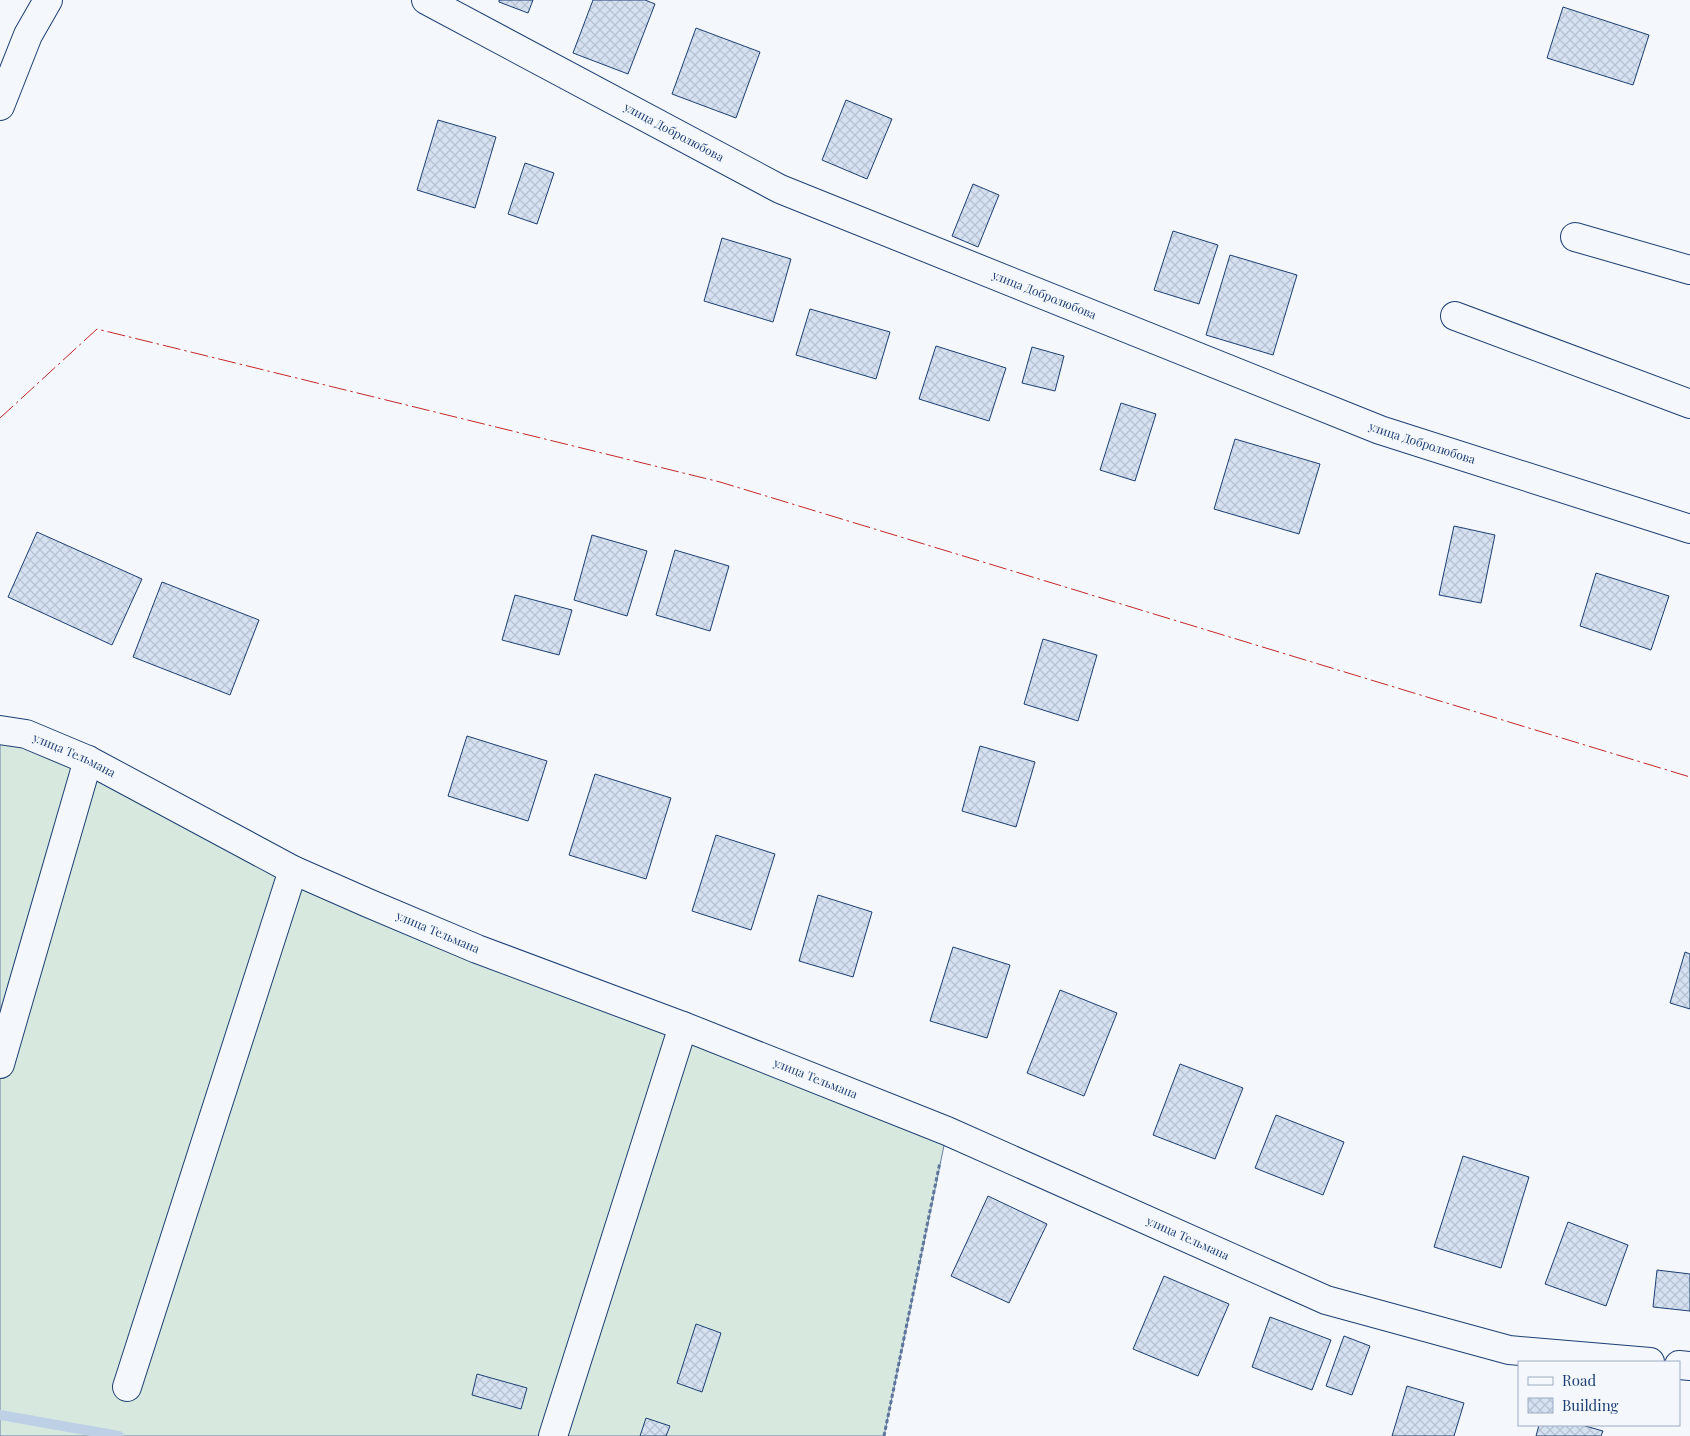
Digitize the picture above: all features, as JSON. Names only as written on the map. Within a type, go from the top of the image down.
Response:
[{"type":"street","points":[[0,106],[28,35],[48,0]]},
{"type":"street","name":"улица Добролюбова","points":[[426,0],[780,189],[1380,430],[1690,529]]},
{"type":"street","points":[[1575,237],[1690,270]]},
{"type":"street","points":[[1455,316],[1690,404]]},
{"type":"street","name":"улица Тельмана","points":[[0,730],[26,734],[88,760],[293,870],[478,949],[683,1026],[947,1131],[1326,1300],[1509,1350],[1638,1361]]},
{"type":"street","points":[[0,1064],[88,760]]},
{"type":"street","points":[[127,1387],[293,870]]},
{"type":"street","points":[[553,1436],[683,1026]]},
{"type":"path","points":[[884,1436],[947,1131]]},
{"type":"shaded area","points":[[0,730],[293,870],[947,1131],[884,1436],[0,1436]]},
{"type":"building","points":[[499,0],[533,0],[528,13],[499,2]]},
{"type":"building","points":[[593,0],[645,0],[655,4],[628,74],[573,53]]},
{"type":"building","points":[[1563,7],[1649,35],[1633,85],[1547,58]]},
{"type":"building","points":[[696,28],[760,52],[736,118],[672,94]]},
{"type":"building","points":[[846,100],[892,119],[867,179],[822,160]]},
{"type":"building","points":[[438,120],[496,137],[475,208],[417,190]]},
{"type":"building","points":[[525,163],[554,173],[537,224],[508,214]]},
{"type":"building","points":[[973,184],[999,195],[978,247],[952,236]]},
{"type":"building","points":[[1173,231],[1218,245],[1199,304],[1154,290]]},
{"type":"building","points":[[722,238],[791,259],[773,322],[704,301]]},
{"type":"building","points":[[1230,255],[1297,275],[1273,355],[1206,335]]},
{"type":"building","points":[[810,309],[890,332],[876,379],[796,355]]},
{"type":"building","points":[[936,346],[1006,368],[989,421],[919,399]]},
{"type":"building","points":[[1032,347],[1064,356],[1055,391],[1022,383]]},
{"type":"building","points":[[1121,403],[1156,414],[1135,481],[1100,470]]},
{"type":"building","points":[[1235,439],[1320,464],[1299,534],[1214,509]]},
{"type":"building","points":[[1454,526],[1495,535],[1481,603],[1439,595]]},
{"type":"building","points":[[37,532],[142,579],[112,645],[8,597]]},
{"type":"building","points":[[592,535],[647,551],[627,616],[574,600]]},
{"type":"building","points":[[675,550],[729,566],[710,631],[656,615]]},
{"type":"building","points":[[1596,573],[1669,596],[1651,650],[1580,626]]},
{"type":"building","points":[[162,582],[259,620],[230,695],[133,657]]},
{"type":"building","points":[[515,595],[572,610],[559,655],[502,640]]},
{"type":"building","points":[[1043,639],[1097,655],[1078,721],[1024,704]]},
{"type":"building","points":[[467,736],[547,761],[528,821],[448,796]]},
{"type":"building","points":[[980,746],[1035,762],[1016,827],[962,811]]},
{"type":"building","points":[[595,774],[671,798],[646,879],[569,855]]},
{"type":"building","points":[[716,835],[775,854],[751,930],[692,911]]},
{"type":"building","points":[[818,895],[872,912],[853,977],[799,961]]},
{"type":"building","points":[[953,947],[1010,965],[987,1038],[930,1021]]},
{"type":"building","points":[[1685,952],[1690,954],[1690,1009],[1670,1003]]},
{"type":"building","points":[[1060,990],[1117,1013],[1084,1096],[1027,1073]]},
{"type":"building","points":[[1180,1064],[1243,1088],[1215,1159],[1153,1135]]},
{"type":"building","points":[[1276,1115],[1344,1142],[1323,1195],[1255,1168]]},
{"type":"building","points":[[1463,1156],[1529,1177],[1501,1268],[1434,1247]]},
{"type":"building","points":[[988,1196],[1047,1224],[1009,1303],[951,1276]]},
{"type":"building","points":[[1568,1222],[1628,1245],[1606,1306],[1545,1284]]},
{"type":"building","points":[[1657,1270],[1690,1274],[1690,1311],[1653,1307]]},
{"type":"building","points":[[1164,1276],[1229,1304],[1198,1376],[1133,1349]]},
{"type":"building","points":[[1270,1317],[1331,1340],[1312,1390],[1252,1367]]},
{"type":"building","points":[[696,1324],[721,1333],[702,1392],[677,1383]]},
{"type":"building","points":[[1344,1336],[1370,1346],[1352,1395],[1326,1386]]},
{"type":"building","points":[[477,1374],[527,1388],[521,1409],[472,1395]]},
{"type":"building","points":[[1407,1386],[1464,1403],[1454,1436],[1392,1436]]},
{"type":"building","points":[[646,1418],[670,1426],[666,1436],[640,1436]]},
{"type":"building","points":[[1539,1426],[1586,1426],[1603,1431],[1601,1436],[1536,1436]]},
{"type":"waterway","points":[[0,1415],[119,1436]]},
{"type":"power","points":[[0,418],[97,329],[720,482],[1690,777]]}]
